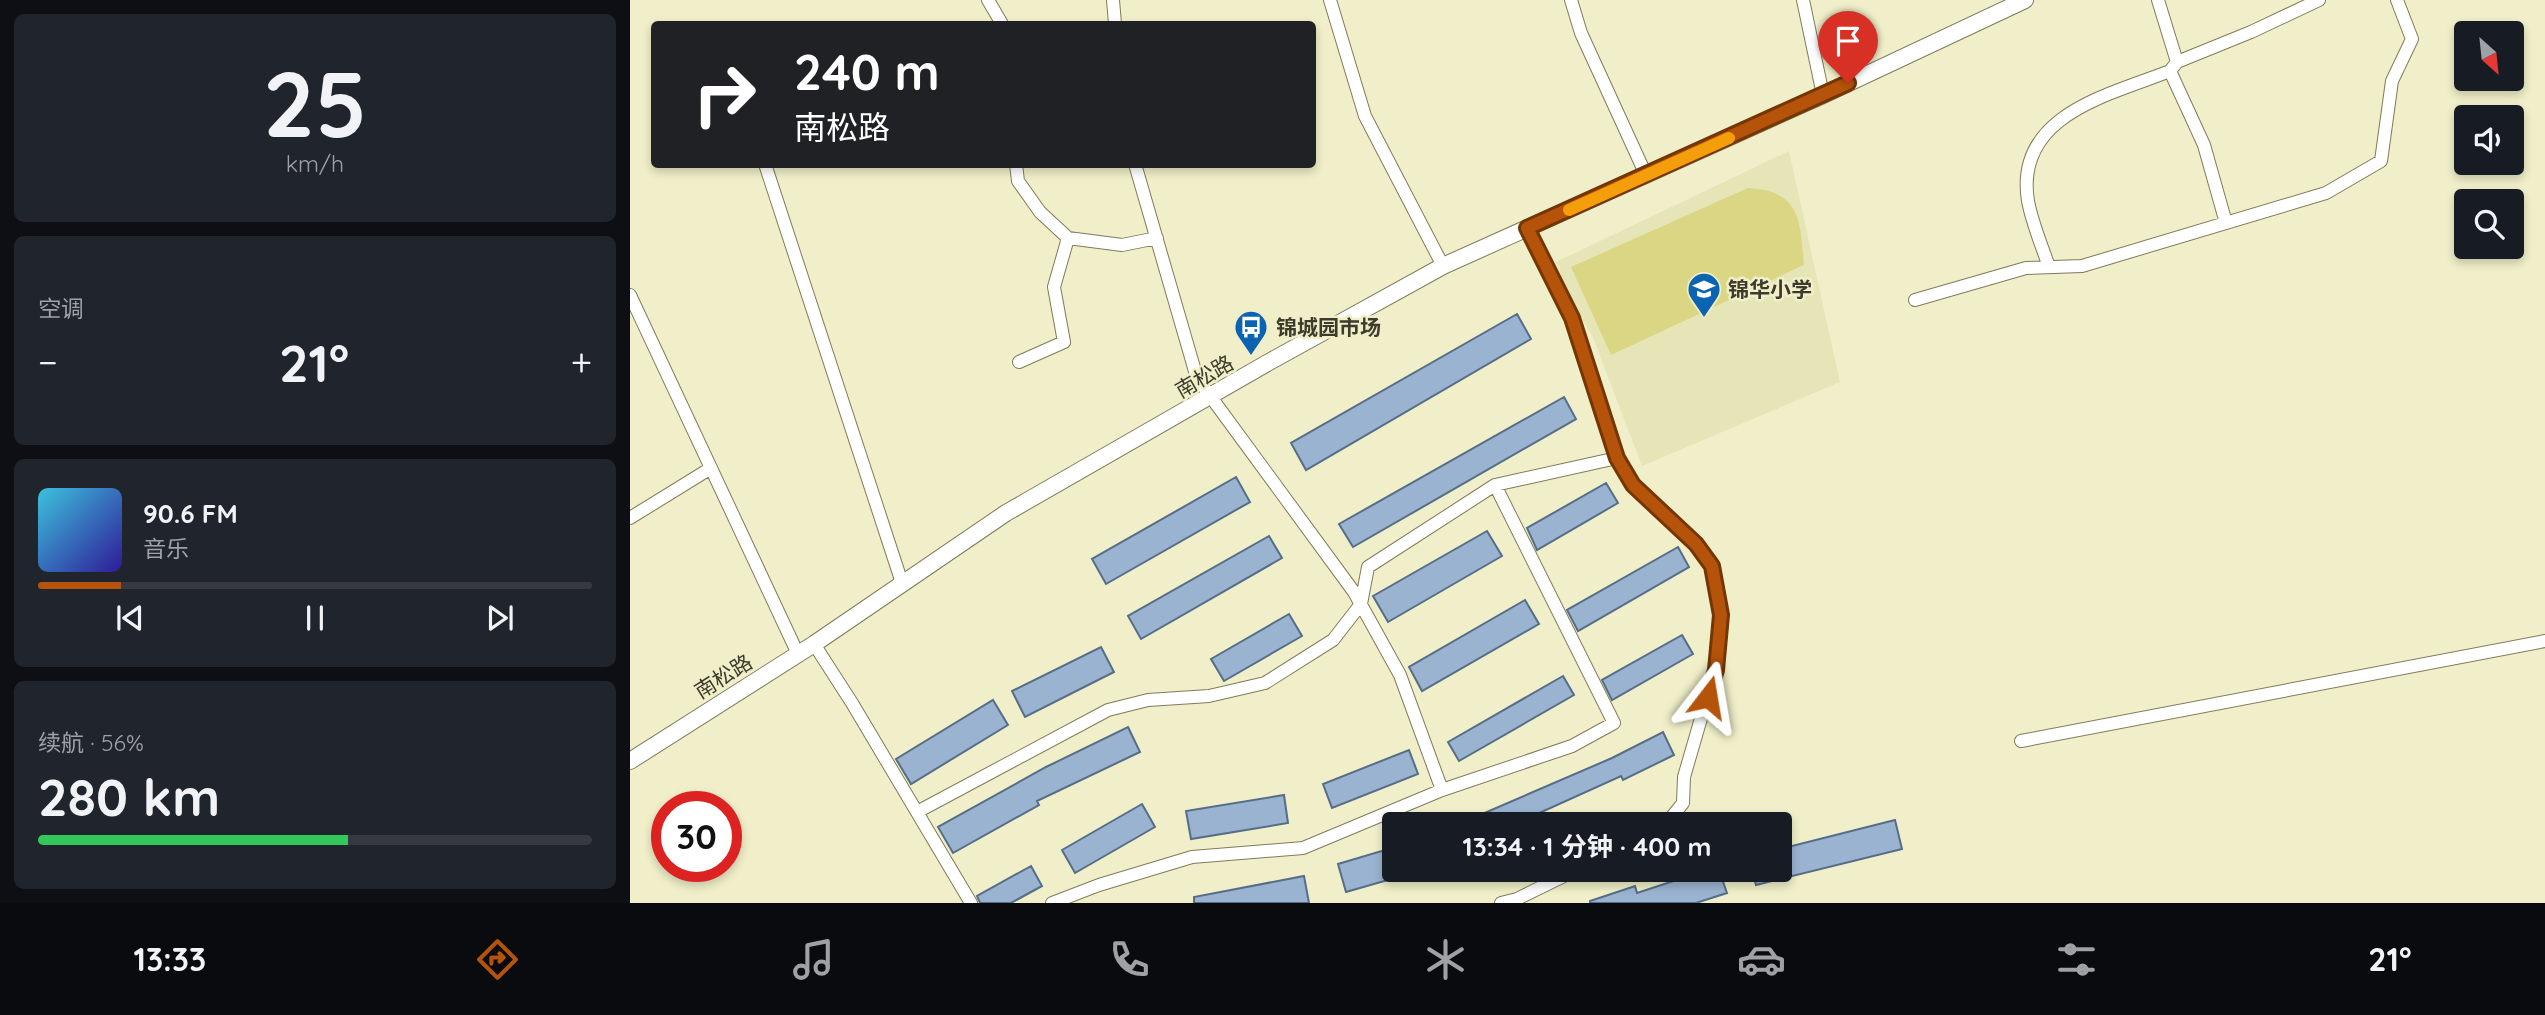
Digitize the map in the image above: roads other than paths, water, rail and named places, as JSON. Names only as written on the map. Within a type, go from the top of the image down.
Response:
[{"type":"street","points":[[988,0],[1000,21]]},
{"type":"street","points":[[1113,0],[1115,21]]},
{"type":"street","points":[[1330,0],[1365,116],[1443,266]]},
{"type":"street","points":[[1571,0],[1581,33],[1646,175]]},
{"type":"street","points":[[1803,0],[1823,95]]},
{"type":"street","name":"南松路","points":[[630,761],[814,644],[1006,513],[1443,266],[1823,95],[2025,0]]},
{"type":"street","points":[[2158,0],[2174,66],[2200,133],[2226,223]]},
{"type":"street","points":[[2049,267],[2028,201],[2027,166],[2046,129],[2084,104],[2319,0]]},
{"type":"street","points":[[1915,300],[2026,268],[2082,266],[2326,194],[2381,161],[2392,82],[2412,39],[2398,0]]},
{"type":"street","points":[[766,168],[902,583]]},
{"type":"street","points":[[1016,168],[1018,181],[1040,212],[1068,238],[1122,245],[1157,238]]},
{"type":"street","points":[[1137,168],[1196,378],[1361,604],[1400,675],[1442,790]]},
{"type":"street","points":[[1527,228],[1572,318],[1617,458],[1633,485],[1696,544],[1712,566],[1721,615],[1716,670],[1684,777],[1683,803],[1676,812]]},
{"type":"street","points":[[1020,362],[1064,342],[1054,287],[1068,238]]},
{"type":"street","points":[[630,295],[798,654]]},
{"type":"street","points":[[917,812],[1108,710],[1147,701],[1209,696],[1265,682],[1333,640],[1361,604],[1368,567],[1495,485],[1617,458]]},
{"type":"street","points":[[630,517],[711,468]]},
{"type":"street","points":[[1052,903],[1099,885],[1192,857],[1303,848],[1442,790],[1572,746],[1614,723],[1495,485]]},
{"type":"street","points":[[2021,741],[2545,641]]},
{"type":"street","points":[[814,644],[971,903]]},
{"type":"street","points":[[1501,903],[1518,901],[1554,882]]},
{"type":"place","name":"锦华小学","points":[[1704,319]]},
{"type":"place","name":"锦城园市场","points":[[1251,357]]}]
